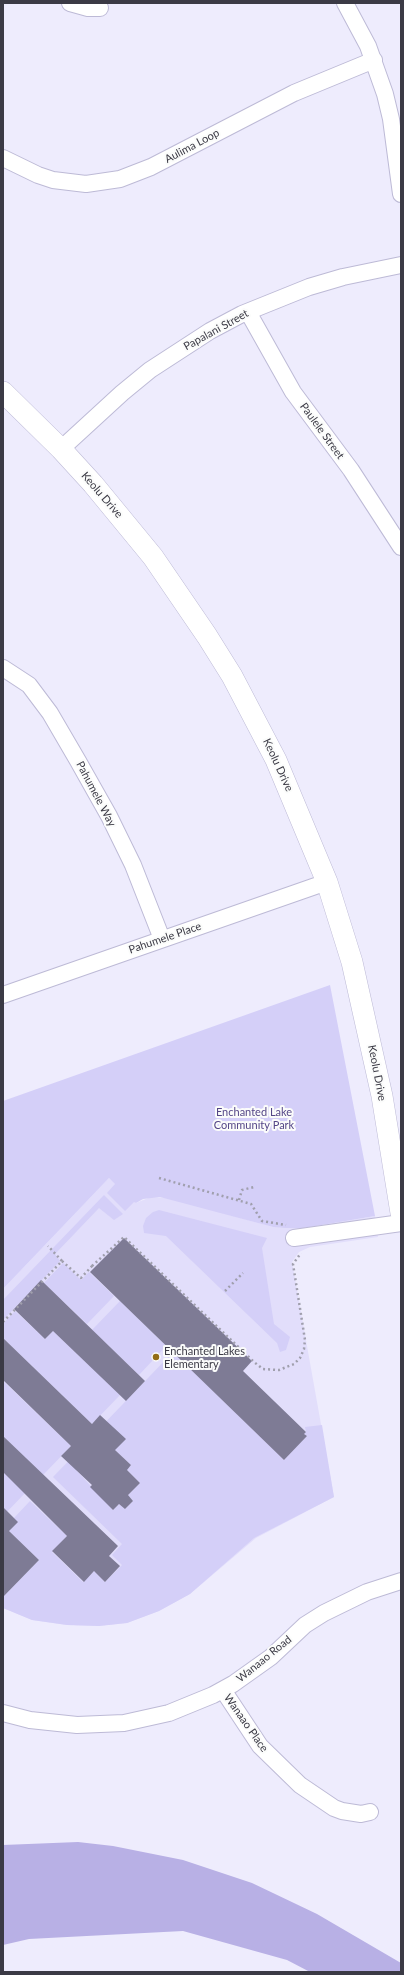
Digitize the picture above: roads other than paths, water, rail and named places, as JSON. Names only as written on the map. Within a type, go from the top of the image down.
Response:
[{"type":"main road","name":"Keolu Drive","points":[[3,392],[61,448],[143,545],[207,636],[244,697],[276,760],[327,882],[352,962],[370,1035],[382,1096],[401,1213]]},
{"type":"street","points":[[70,3],[88,8],[100,8]]},
{"type":"street","points":[[345,3],[374,60],[385,94],[391,119],[401,194]]},
{"type":"street","name":"Aulima Loop","points":[[3,158],[38,175],[53,180],[86,184],[120,179],[151,168],[294,93],[374,60]]},
{"type":"street","name":"Papalani Street","points":[[61,448],[150,370],[210,331],[248,312],[309,287],[343,277],[401,265]]},
{"type":"street","name":"Paulele Street","points":[[248,312],[293,392],[351,470],[401,547]]},
{"type":"street","name":"Pahumele Way","points":[[3,668],[29,685],[50,713],[109,816],[133,865],[162,939]]},
{"type":"street","name":"Pahumele Place","points":[[3,995],[327,882]]},
{"type":"street","points":[[296,1238],[401,1223]]},
{"type":"street","name":"Wanaao Road","points":[[3,1713],[54,1724],[100,1725],[124,1723],[169,1713],[191,1705],[223,1690],[252,1671],[305,1625],[324,1613],[367,1592],[401,1581]]},
{"type":"street","name":"Wanaao Place","points":[[223,1690],[260,1746],[300,1785],[334,1808],[361,1814],[370,1812]]},
{"type":"place","name":"Enchanted Lakes Elementary","points":[[156,1357]]},
{"type":"park label","name":"Enchanted Lake Community Park","points":[[254,1118]]}]
